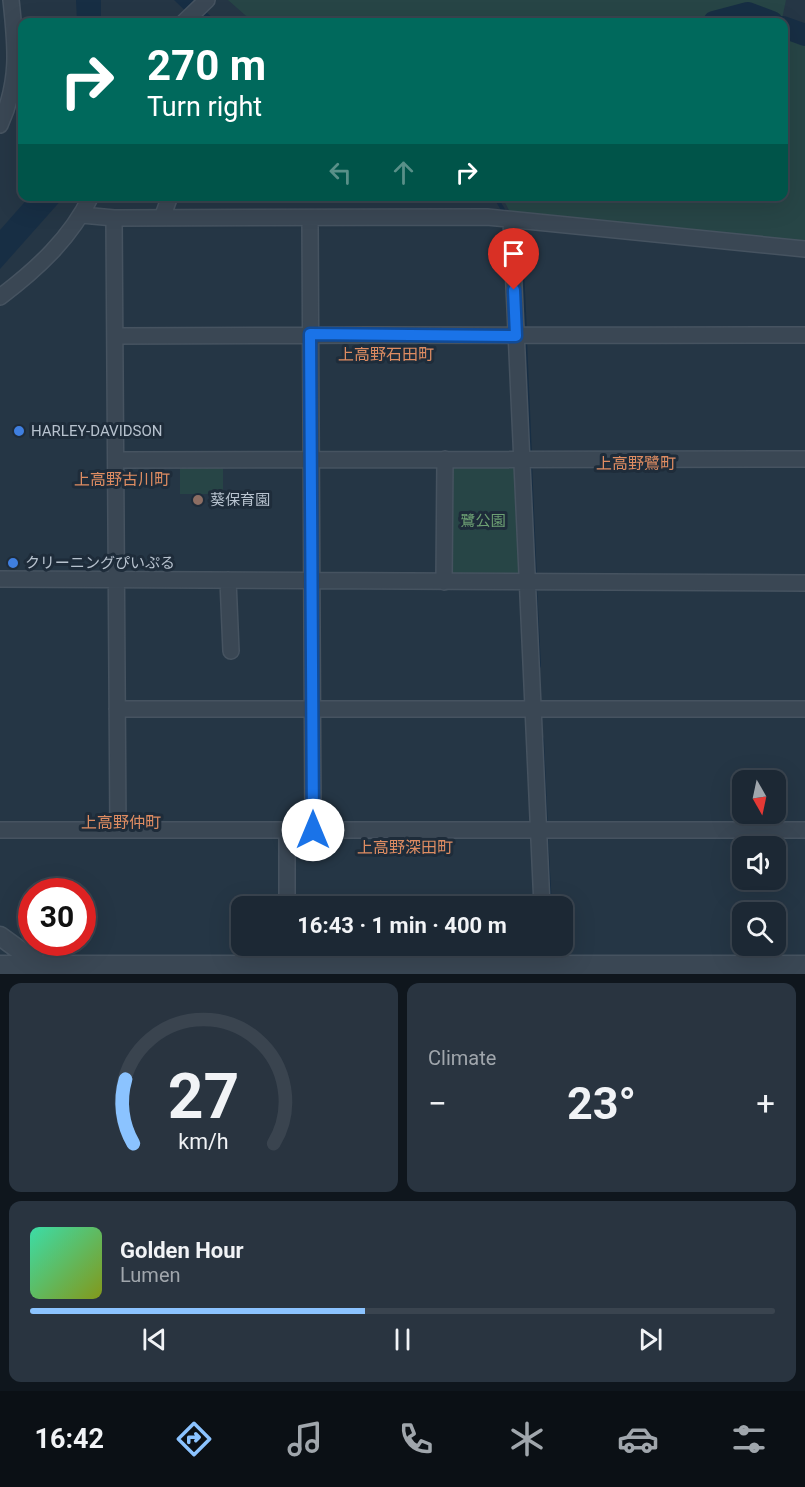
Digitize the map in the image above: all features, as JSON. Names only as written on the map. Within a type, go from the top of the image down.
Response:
[{"type":"street","points":[[0,125],[8,107],[16,67],[11,0]]},
{"type":"street","points":[[188,18],[207,0]]},
{"type":"street","points":[[0,297],[36,270],[82,215],[89,201]]},
{"type":"street","points":[[162,218],[168,201]]},
{"type":"street","points":[[82,215],[114,218],[487,217],[805,249]]},
{"type":"street","points":[[114,218],[118,830]]},
{"type":"street","points":[[310,218],[313,830]]},
{"type":"street","points":[[511,220],[542,896]]},
{"type":"street","points":[[115,336],[805,335]]},
{"type":"street","points":[[444,582],[445,459]]},
{"type":"street","points":[[116,460],[805,459]]},
{"type":"street","points":[[0,579],[805,584]]},
{"type":"street","points":[[228,580],[231,651]]},
{"type":"street","points":[[117,708],[805,709]]},
{"type":"street","points":[[0,830],[805,830]]},
{"type":"street","points":[[287,831],[287,896]]},
{"type":"street","points":[[0,936],[40,965]]},
{"type":"street","points":[[0,965],[139,969],[545,969],[805,965]]},
{"type":"green space","points":[[228,0],[786,0],[782,18],[739,8],[706,18],[248,18]]},
{"type":"green space","points":[[788,32],[805,39],[805,249],[510,212],[504,201],[788,201]]},
{"type":"green space","name":"鷺公園","points":[[454,463],[511,464],[518,471],[518,574],[515,578],[453,577],[448,572],[448,468]]},
{"type":"green space","points":[[223,464],[223,494],[180,494],[180,465]]},
{"type":"water","points":[[76,0],[101,0],[101,18],[77,18]]},
{"type":"water","points":[[174,0],[193,0],[213,18],[193,18]]},
{"type":"water","points":[[26,201],[60,201],[0,269],[0,230]]},
{"type":"waterway","points":[[729,18],[748,13],[761,18]]},
{"type":"waterway","points":[[788,29],[805,35]]},
{"type":"waterway","points":[[498,201],[506,215]]},
{"type":"waterway","points":[[520,260],[525,333]]},
{"type":"waterway","points":[[525,340],[530,456]]},
{"type":"waterway","points":[[530,463],[535,579]]},
{"type":"waterway","points":[[535,586],[539,666]]},
{"type":"waterway","points":[[542,739],[546,827]]},
{"type":"waterway","points":[[546,835],[549,896]]},
{"type":"place","name":"HARLEY-DAVIDSON","points":[[19,431]]},
{"type":"place","name":"葵保育園","points":[[198,500]]},
{"type":"place","name":"クリーニングぴいぷる","points":[[13,563]]},
{"type":"district","name":"上高野石田町","points":[[386,354]]},
{"type":"district","name":"上高野鷺町","points":[[636,463]]},
{"type":"district","name":"上高野古川町","points":[[122,479]]},
{"type":"district","name":"上高野仲町","points":[[121,822]]},
{"type":"district","name":"上高野深田町","points":[[405,847]]},
{"type":"route","points":[[313,830],[310,334],[516,336],[514,290]]}]
